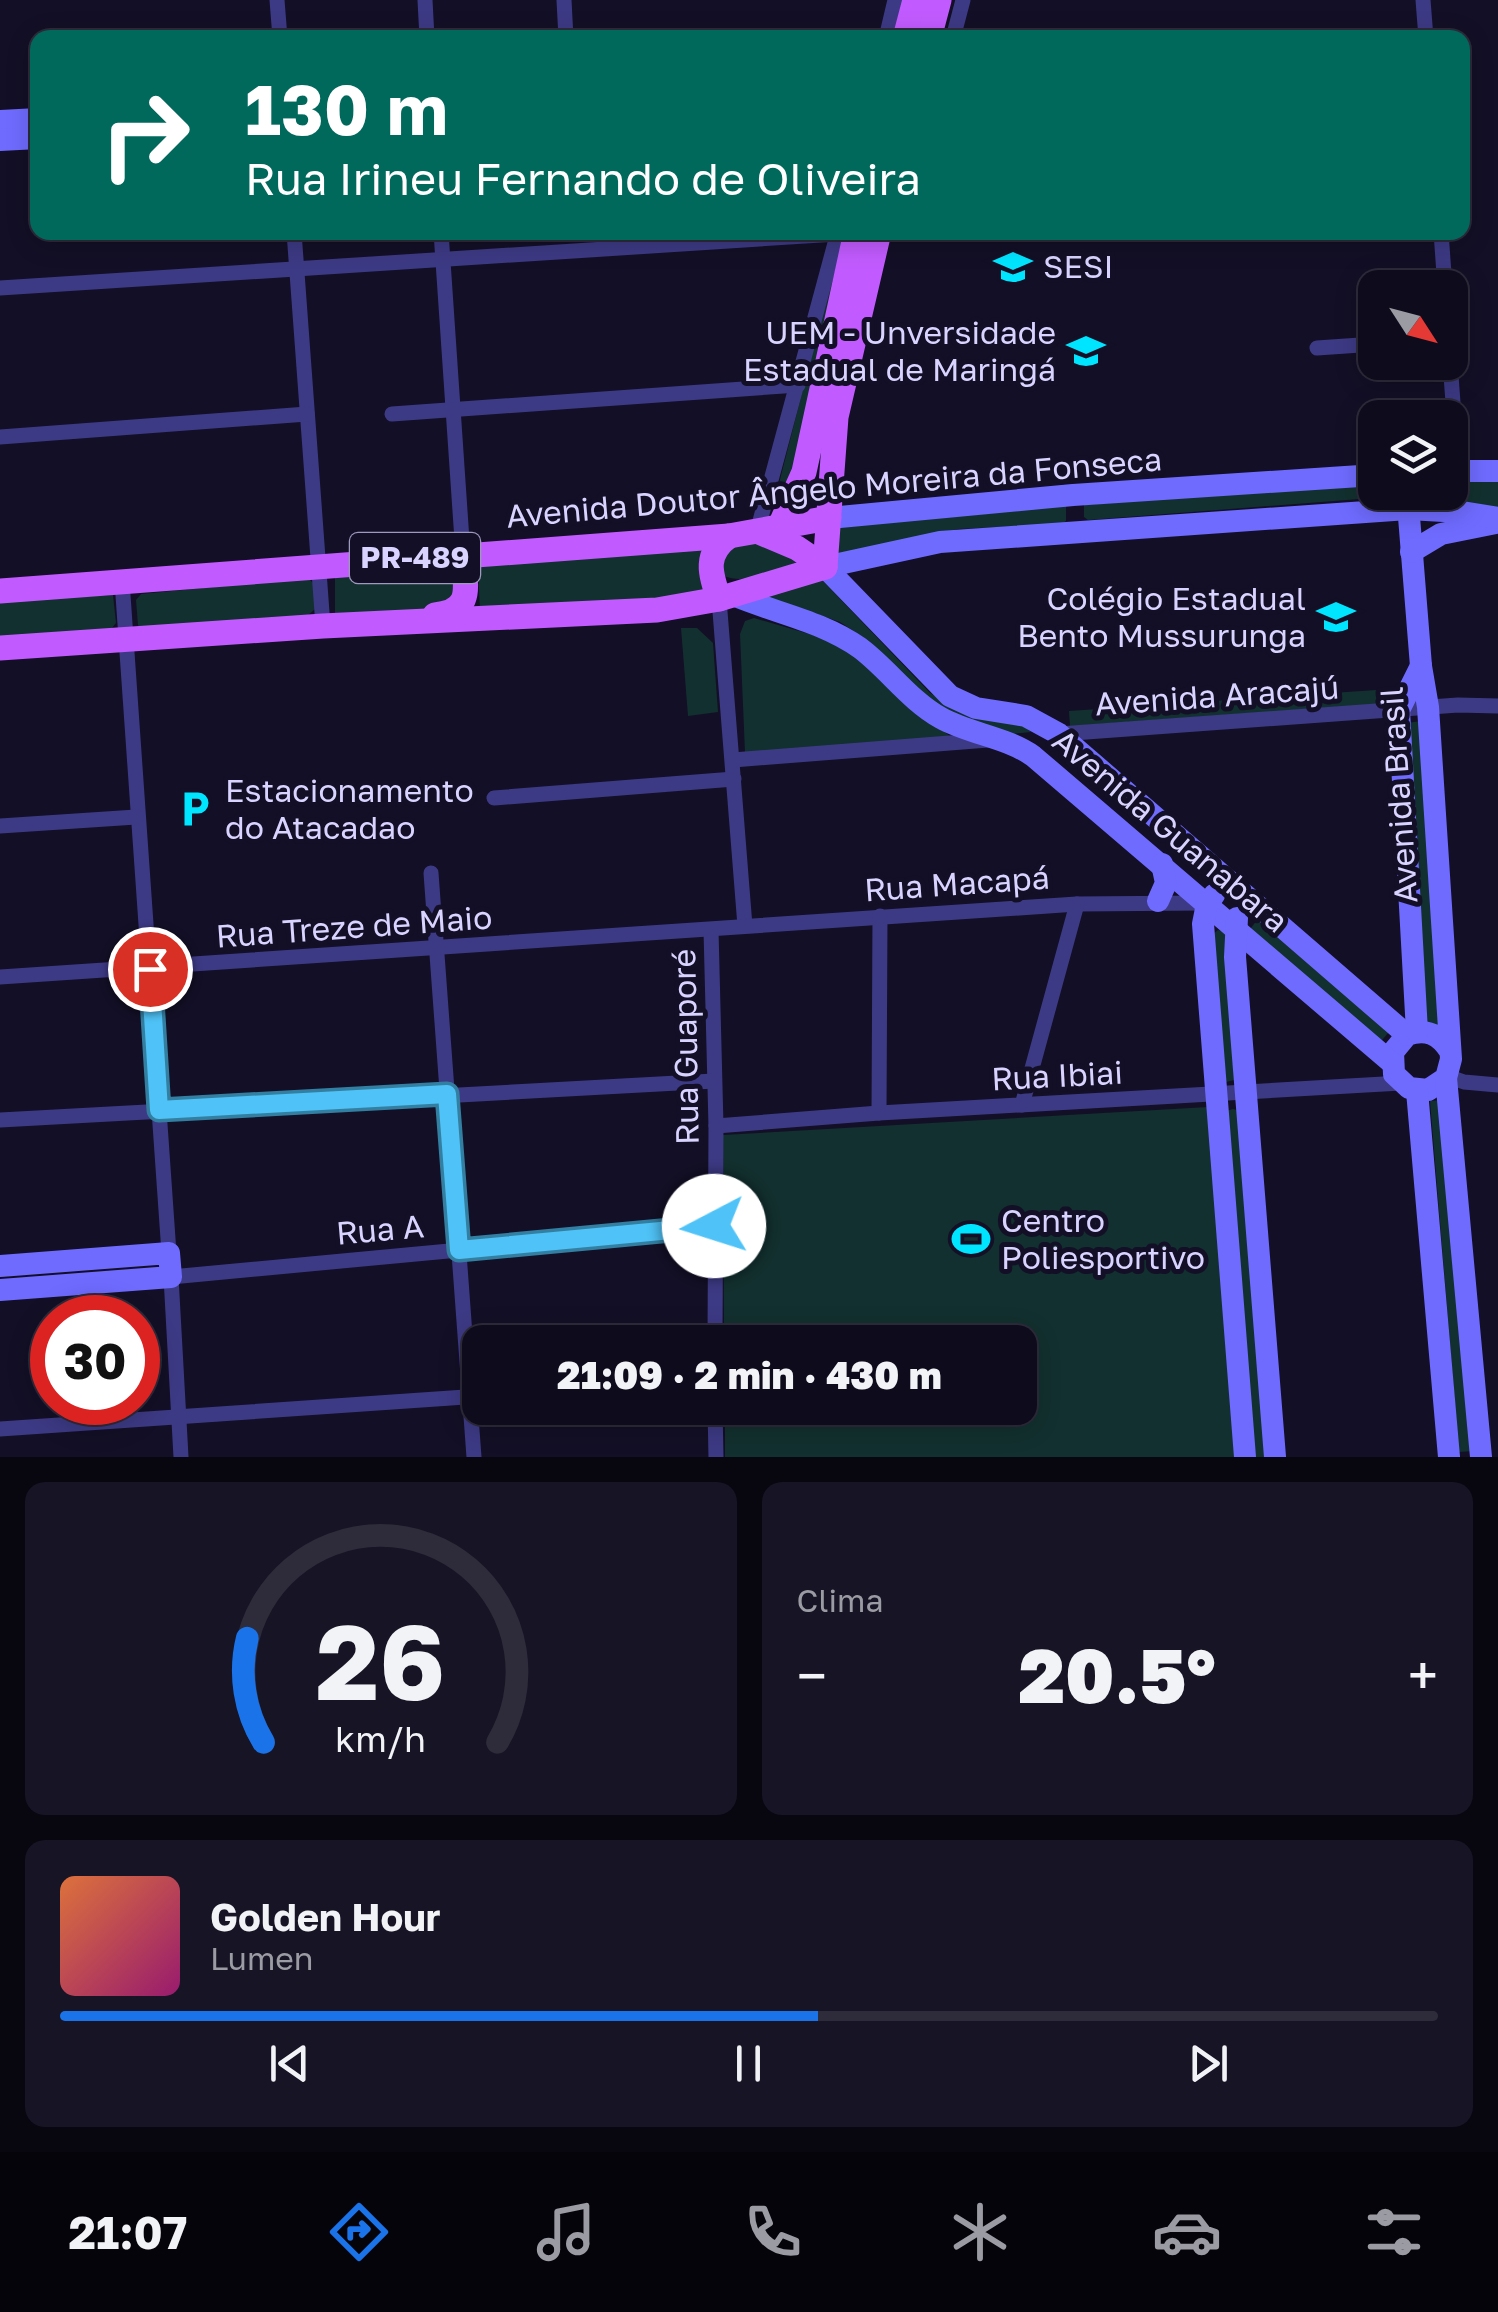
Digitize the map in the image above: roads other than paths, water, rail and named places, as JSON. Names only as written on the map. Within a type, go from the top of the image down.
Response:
[{"type":"main road","points":[[907,30],[914,0]]},
{"type":"main road","points":[[931,30],[938,0]]},
{"type":"main road","points":[[843,240],[804,472],[768,530],[817,562],[829,522],[839,399],[877,240]]},
{"type":"main road","name":"Avenida Doutor Ângelo Moreira da Fonseca","points":[[0,591],[319,564],[553,551],[729,536],[829,522]]},
{"type":"main road","points":[[726,597],[710,560],[718,543],[729,536]]},
{"type":"main road","points":[[423,621],[427,616],[451,614],[463,603],[463,554]]},
{"type":"main road","name":"Avenida Doutor Ângelo Moreira da Fonseca","points":[[0,648],[324,626],[657,610],[726,597],[792,577],[817,562]]},
{"type":"street","points":[[277,0],[279,30]]},
{"type":"street","points":[[425,0],[427,30]]},
{"type":"street","points":[[564,0],[566,30]]},
{"type":"street","points":[[888,30],[895,0]]},
{"type":"street","points":[[956,30],[963,0]]},
{"type":"street","points":[[1423,0],[1425,30]]},
{"type":"street","points":[[0,122],[30,120]]},
{"type":"street","points":[[0,140],[30,138]]},
{"type":"street","points":[[295,240],[324,626]]},
{"type":"street","points":[[441,240],[463,554]]},
{"type":"street","points":[[0,288],[736,240]]},
{"type":"street","points":[[768,530],[798,385],[842,240]]},
{"type":"street","points":[[1441,240],[1443,270]]},
{"type":"street","points":[[1317,348],[1358,345]]},
{"type":"street","points":[[392,414],[798,385]]},
{"type":"street","points":[[0,438],[308,414]]},
{"type":"street","points":[[1468,471],[1498,471]]},
{"type":"street","name":"Avenida Doutor Ângelo Moreira da Fonseca","points":[[829,522],[1073,495],[1358,475]]},
{"type":"street","name":"Avenida Doutor Ângelo Moreira da Fonseca","points":[[817,562],[940,542],[1358,505]]},
{"type":"street","points":[[1408,510],[1421,666]]},
{"type":"street","name":"Avenida Doutor Ângelo Moreira da Fonseca","points":[[1452,510],[1498,521]]},
{"type":"street","points":[[1410,552],[1440,534],[1498,521]]},
{"type":"street","name":"Avenida Guanabara","points":[[817,562],[950,696],[976,708],[1026,716],[1059,734],[1412,1034]]},
{"type":"street","points":[[122,581],[181,1457]]},
{"type":"street","name":"Avenida Guanabara","points":[[726,597],[834,633],[880,664],[940,718],[1021,747],[1235,926],[1403,1079]]},
{"type":"street","name":"Rua Guaporé","points":[[726,597],[745,926]]},
{"type":"street","name":"Avenida Brasil","points":[[1421,666],[1428,707],[1450,1051]]},
{"type":"street","name":"Avenida Brasil","points":[[1412,1034],[1399,710],[1421,666]]},
{"type":"street","name":"Avenida Aracajú","points":[[1059,734],[1428,707],[1498,706]]},
{"type":"street","points":[[733,760],[993,740]]},
{"type":"street","points":[[494,798],[734,779]]},
{"type":"street","points":[[0,826],[136,817]]},
{"type":"street","points":[[1158,901],[1166,883],[1162,864]]},
{"type":"street","points":[[431,873],[467,1325]]},
{"type":"street","points":[[1238,888],[1208,904],[1203,924],[1245,1457]]},
{"type":"street","points":[[1238,888],[1234,957],[1275,1457]]},
{"type":"street","points":[[1022,1105],[1076,904]]},
{"type":"street","name":"Rua Macapá","points":[[712,930],[1076,904],[1208,904]]},
{"type":"street","points":[[880,916],[880,1113]]},
{"type":"street","name":"Rua Guaporé","points":[[712,930],[716,1126],[714,1325]]},
{"type":"street","name":"Rua Treze de Maio","points":[[0,977],[712,930]]},
{"type":"street","points":[[1234,957],[1257,947]]},
{"type":"street","points":[[1449,1457],[1398,1042],[1412,1034],[1430,1032],[1450,1051],[1447,1077],[1481,1457]]},
{"type":"street","points":[[1403,1079],[1438,1086],[1447,1077]]},
{"type":"street","points":[[1447,1077],[1498,1085]]},
{"type":"street","name":"Rua Ibiai","points":[[716,1126],[880,1113],[1248,1094],[1403,1079]]},
{"type":"street","points":[[0,1120],[714,1081]]},
{"type":"street","name":"Rua A","points":[[170,1265],[459,1250],[714,1226]]},
{"type":"street","points":[[0,1266],[170,1265]]},
{"type":"street","points":[[0,1290],[170,1265]]},
{"type":"street","points":[[0,1430],[462,1398]]},
{"type":"street","points":[[474,1457],[475,1425]]},
{"type":"street","points":[[715,1425],[716,1457]]},
{"type":"place","name":"SESI","points":[[1013,267]]},
{"type":"place","name":"UEM - Unversidade Estadual de Maringá","points":[[1086,351]]},
{"type":"place","name":"Colégio Estadual Bento Mussurunga","points":[[1336,617]]},
{"type":"place","name":"Estacionamento do Atacadao","points":[[195,809]]},
{"type":"place","name":"Centro Poliesportivo","points":[[971,1239]]}]
